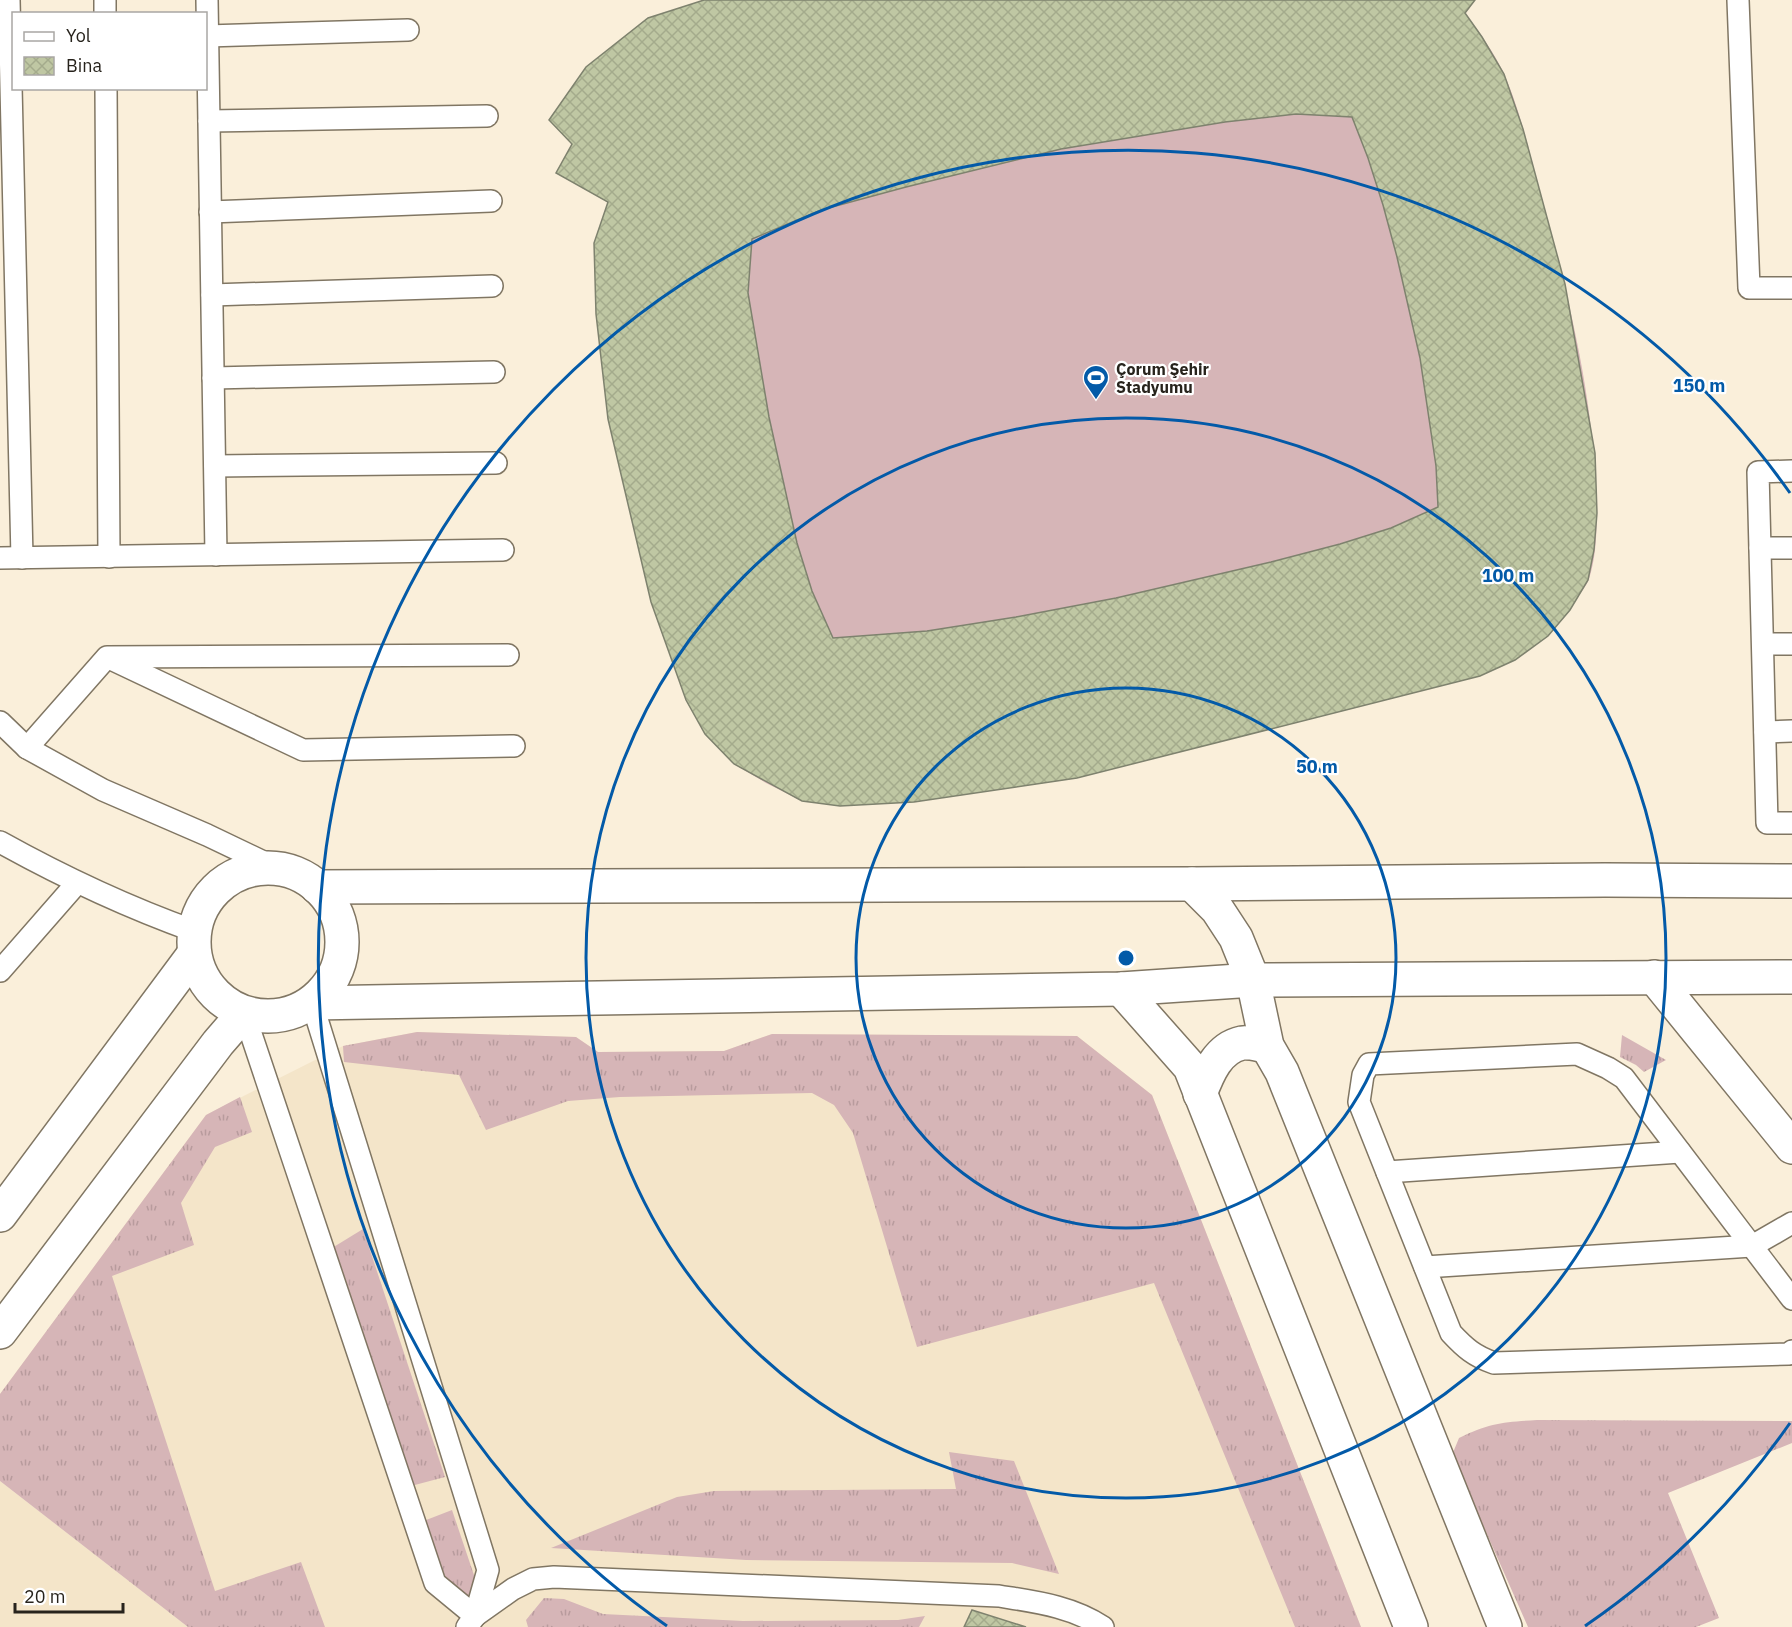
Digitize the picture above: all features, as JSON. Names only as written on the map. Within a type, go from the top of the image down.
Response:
[{"type":"street","points":[[276,868],[298,874],[317,886],[331,903],[340,924],[342,945],[338,967],[328,987],[312,1002],[291,1013],[267,1017],[244,1013],[226,1004],[211,990],[200,973],[194,943],[201,909],[214,891],[232,877],[253,869],[276,868]]},
{"type":"street","points":[[317,886],[1792,881]]},
{"type":"street","points":[[1192,884],[1217,909],[1236,938],[1253,981],[1267,1047],[1282,1072],[1505,1627]]},
{"type":"street","points":[[0,1215],[194,943]]},
{"type":"street","points":[[312,1002],[1121,990],[1253,981],[1792,976]]},
{"type":"street","points":[[1654,977],[1792,1147]]},
{"type":"street","points":[[1121,990],[1190,1067],[1411,1627]]},
{"type":"street","points":[[0,1332],[218,1043],[244,1013]]},
{"type":"street","points":[[1200,1094],[1206,1077],[1216,1060],[1228,1049],[1244,1043],[1267,1047]]},
{"type":"lane","points":[[9,0],[22,558]]},
{"type":"lane","points":[[207,0],[216,555]]},
{"type":"lane","points":[[1738,0],[1749,288],[1792,288]]},
{"type":"lane","points":[[207,36],[408,30]]},
{"type":"lane","points":[[105,90],[109,556]]},
{"type":"lane","points":[[209,122],[487,116]]},
{"type":"lane","points":[[210,212],[491,201]]},
{"type":"lane","points":[[212,295],[492,286]]},
{"type":"lane","points":[[213,378],[494,372]]},
{"type":"lane","points":[[215,465],[496,463]]},
{"type":"lane","points":[[1792,471],[1758,472],[1767,823],[1792,823]]},
{"type":"lane","points":[[1760,548],[1792,548]]},
{"type":"lane","points":[[0,558],[503,550]]},
{"type":"lane","points":[[1763,644],[1792,644]]},
{"type":"lane","points":[[27,748],[107,657],[508,655]]},
{"type":"lane","points":[[107,657],[303,750],[514,746]]},
{"type":"lane","points":[[0,722],[27,748],[103,790],[276,868]]},
{"type":"lane","points":[[1765,732],[1792,731]]},
{"type":"lane","points":[[0,842],[194,943]]},
{"type":"lane","points":[[0,971],[77,883]]},
{"type":"lane","points":[[312,1002],[488,1570],[471,1621]]},
{"type":"lane","points":[[244,1013],[435,1583],[471,1621]]},
{"type":"lane","points":[[1792,1299],[1623,1078],[1608,1068],[1577,1054],[1369,1064],[1363,1075],[1359,1102],[1451,1333],[1478,1358],[1494,1363],[1789,1354],[1792,1350]]},
{"type":"lane","points":[[1388,1172],[1680,1152]]},
{"type":"lane","points":[[1425,1267],[1752,1246],[1792,1223]]},
{"type":"lane","points":[[471,1621],[513,1589],[532,1579],[554,1577],[999,1596],[1052,1604],[1087,1617],[1103,1627]]},
{"type":"shaded area","points":[[417,1032],[576,1037],[598,1052],[724,1051],[772,1034],[1077,1036],[1152,1095],[1361,1627],[247,1627],[0,1436],[0,1394],[206,1115],[343,1046]]},
{"type":"shaded area","points":[[0,1481],[188,1627],[0,1627]]},
{"type":"green space","name":"Çorum Şehir Stadyumu","points":[[704,0],[1475,0],[1465,13],[1500,66],[1520,119],[1551,231],[1584,378],[1594,452],[1597,523],[1592,568],[1588,581],[1567,613],[1536,645],[1480,676],[1077,778],[914,802],[840,806],[802,801],[734,764],[705,734],[686,700],[651,602],[608,419],[594,243],[608,202],[556,173],[572,144],[549,120],[586,67],[648,18]]},
{"type":"green space","points":[[417,1032],[576,1037],[598,1052],[724,1051],[772,1034],[1077,1036],[1152,1095],[1361,1627],[1295,1627],[1154,1283],[917,1347],[853,1133],[834,1105],[812,1093],[620,1097],[568,1101],[486,1130],[459,1075],[344,1062],[343,1046]]},
{"type":"green space","points":[[1622,1035],[1666,1060],[1644,1072],[1620,1057]]},
{"type":"green space","points":[[240,1097],[252,1132],[215,1147],[181,1203],[194,1245],[112,1276],[215,1591],[301,1562],[325,1627],[188,1627],[0,1481],[0,1394],[206,1115]]},
{"type":"green space","points":[[363,1229],[445,1477],[411,1486],[332,1248]]},
{"type":"green space","points":[[1537,1420],[1792,1421],[1792,1443],[1668,1493],[1719,1618],[1696,1627],[1528,1627],[1452,1455],[1459,1438],[1479,1429],[1497,1424]]},
{"type":"green space","points":[[949,1452],[1014,1461],[1059,1574],[1012,1563],[746,1560],[551,1548],[677,1497],[714,1491],[956,1489]]},
{"type":"green space","points":[[452,1510],[477,1584],[476,1593],[454,1601],[421,1522]]},
{"type":"green space","points":[[544,1598],[564,1599],[603,1614],[743,1621],[898,1620],[925,1616],[919,1627],[528,1627],[526,1620]]},
{"type":"building","name":"Çorum Şehir Stadyumu","points":[[704,0],[1475,0],[1465,13],[1504,74],[1523,129],[1565,284],[1595,453],[1597,513],[1594,550],[1588,580],[1570,610],[1548,636],[1515,660],[1480,676],[1077,778],[914,802],[840,806],[802,801],[734,764],[705,734],[686,700],[651,602],[608,419],[596,314],[594,243],[608,202],[556,173],[572,144],[549,120],[586,67],[648,18]],"holes":[[[1296,114],[1352,117],[1383,205],[1420,358],[1436,466],[1438,507],[1391,528],[1340,544],[1116,598],[927,631],[833,638],[812,591],[797,543],[769,417],[748,293],[752,239],[821,210],[1061,149],[1225,122]]]},
{"type":"building","points":[[972,1610],[1026,1627],[964,1627]]},
{"type":"place","name":"Çorum Şehir Stadyumu","points":[[1096,401]]}]
